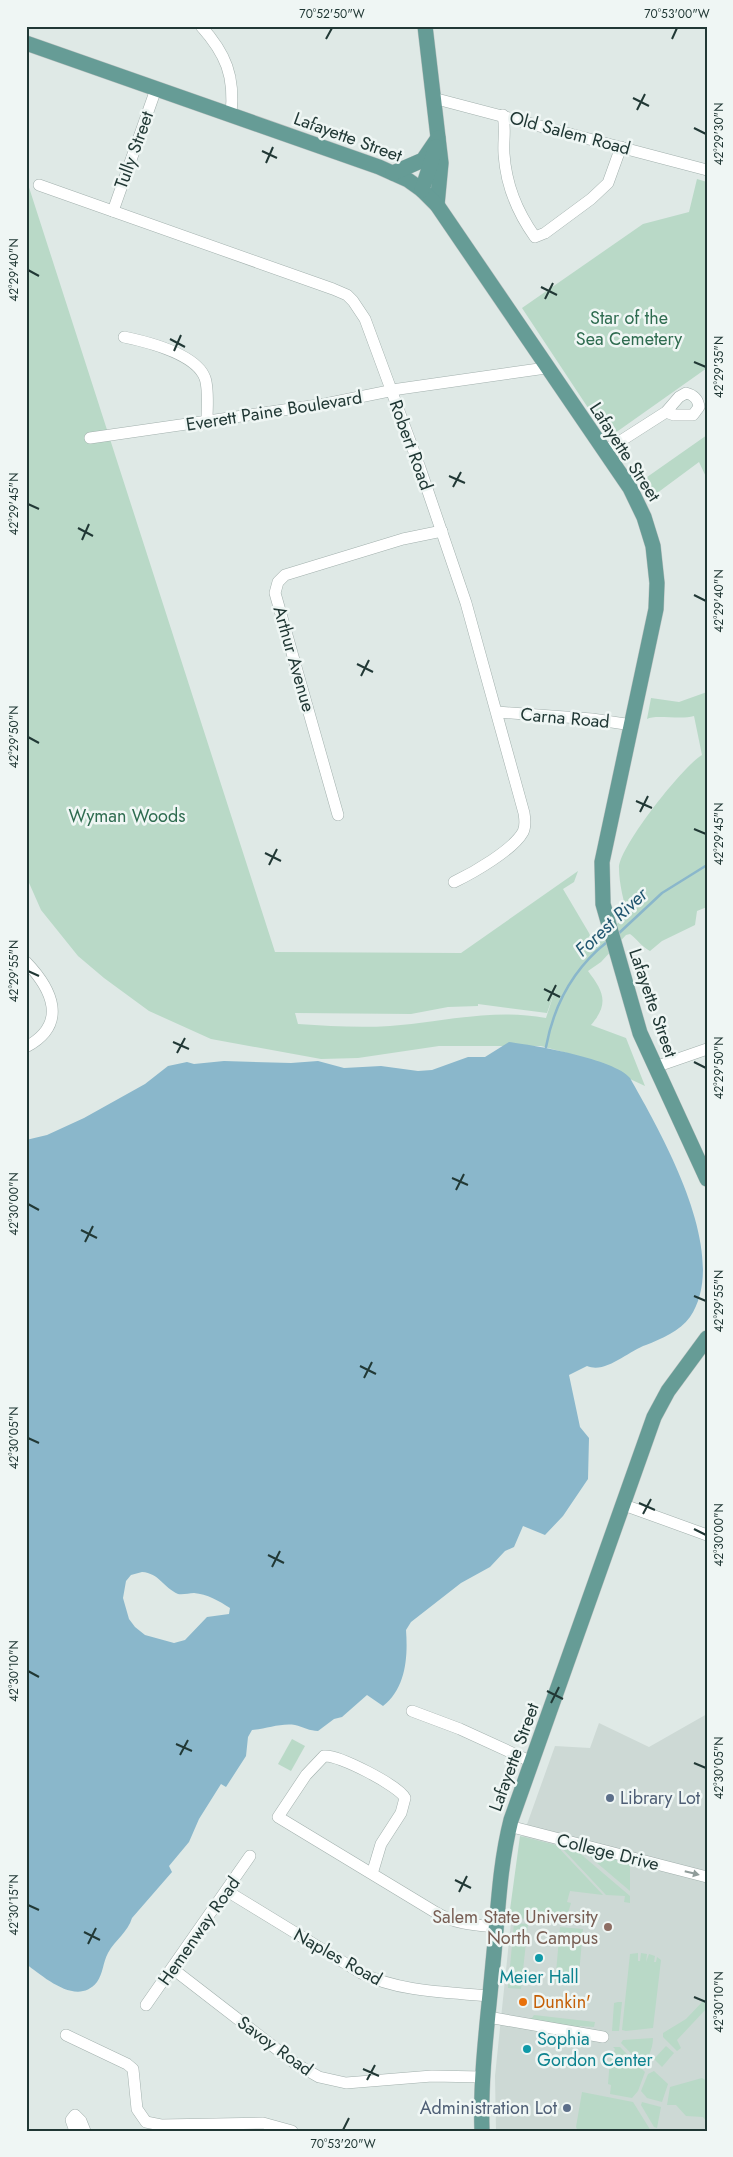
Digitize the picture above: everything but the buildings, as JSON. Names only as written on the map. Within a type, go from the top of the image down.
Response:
[{"type":"main road","points":[[425,26],[441,163],[437,205]]},
{"type":"main road","name":"Lafayette Street","points":[[26,43],[393,173],[422,190],[437,205],[501,296],[546,368],[605,451],[640,506],[649,529],[656,565],[656,609],[602,862],[601,884],[607,924],[640,1033],[706,1175]]},
{"type":"main road","points":[[393,173],[423,160],[438,138]]},
{"type":"main road","points":[[422,190],[438,138]]},
{"type":"main road","name":"Lafayette Street","points":[[482,2131],[482,2077],[504,1850],[510,1826],[660,1404],[707,1338]]},
{"type":"street","points":[[201,26],[218,45],[227,64],[232,88],[230,114]]},
{"type":"street","name":"Tully Street","points":[[113,211],[156,89]]},
{"type":"street","name":"Old Salem Road","points":[[432,98],[503,115],[707,170]]},
{"type":"street","points":[[503,115],[506,132],[504,152],[510,187],[524,221],[535,237],[545,233],[601,191],[613,174],[621,147]]},
{"type":"street","name":"Robert Road","points":[[39,185],[347,295],[365,319],[442,531],[466,603],[519,788],[525,824],[522,833],[500,854],[472,873],[454,882]]},
{"type":"street","points":[[124,336],[162,348],[194,362],[205,380],[207,421]]},
{"type":"street","name":"Everett Paine Boulevard","points":[[90,438],[325,404],[391,391],[546,368]]},
{"type":"street","points":[[605,451],[666,412]]},
{"type":"street","name":"Arthur Avenue","points":[[338,815],[275,593],[278,582],[285,575],[336,558],[442,531]]},
{"type":"street","name":"Carna Road","points":[[497,712],[592,719],[632,725]]},
{"type":"street","points":[[26,962],[46,986],[53,1007],[49,1026],[42,1036],[26,1046]]},
{"type":"street","points":[[655,1067],[707,1049]]},
{"type":"street","points":[[624,1504],[707,1535]]},
{"type":"street","points":[[412,1711],[460,1729],[532,1762]]},
{"type":"street","points":[[372,1874],[381,1844],[401,1813],[406,1798],[403,1793],[392,1785],[337,1758],[324,1756],[306,1775],[278,1817],[372,1874],[454,1923],[496,1927]]},
{"type":"street","name":"College Drive","points":[[510,1826],[707,1877]]},
{"type":"street","name":"Hemenway Road","points":[[146,2005],[173,1969],[250,1856]]},
{"type":"street","name":"Naples Road","points":[[227,1891],[361,1973],[381,1982],[401,1987],[490,1996]]},
{"type":"street","name":"Savoy Road","points":[[173,1969],[296,2064],[319,2077],[346,2083],[432,2076],[482,2077]]},
{"type":"street","points":[[488,2017],[603,2037]]},
{"type":"street","points":[[66,2035],[127,2064],[132,2069],[137,2109],[146,2122],[183,2127],[263,2123],[292,2131]]},
{"type":"street","points":[[75,2131],[71,2120],[74,2115],[82,2121],[85,2131]]},
{"type":"shaded area","name":"Salem State University North Campus","points":[[707,1714],[707,2131],[496,2131],[495,2076],[521,1841],[555,1746],[590,1748],[599,1723],[649,1747]]},
{"type":"green space","name":"Wyman Woods","points":[[26,178],[275,952],[461,953],[578,871],[574,882],[563,889],[591,938],[584,944],[628,917],[620,880],[619,868],[622,858],[629,843],[653,808],[681,774],[702,755],[694,716],[647,719],[651,698],[679,702],[707,692],[707,907],[697,911],[695,925],[662,941],[650,951],[630,934],[626,935],[601,962],[588,971],[601,991],[602,997],[601,1010],[591,1025],[626,1038],[645,1086],[585,1058],[541,1046],[439,1046],[358,1058],[321,1059],[211,1039],[149,1011],[78,956],[41,910],[26,876]],"holes":[[[557,984],[546,1018],[507,1014],[390,1026],[355,1027],[298,1024],[295,1013],[411,1014],[448,1007],[478,1006],[478,1004],[547,1013]]]},
{"type":"green space","name":"Star of the Sea Cemetery","points":[[697,179],[707,182],[707,368],[608,438],[522,308],[643,224],[689,212]]},
{"type":"green space","points":[[707,435],[707,479],[699,462],[649,499],[640,482]]},
{"type":"green space","points":[[292,1739],[305,1746],[291,1771],[278,1764]]},
{"type":"green space","points":[[520,1836],[556,1845],[603,1895],[570,1891],[567,1902],[571,1903],[565,1923],[509,1917]]},
{"type":"green space","points":[[560,1846],[576,1850],[630,1896],[630,1903],[624,1902],[625,1896],[606,1895]]},
{"type":"green space","points":[[591,1853],[630,1862],[630,1891],[590,1857]]},
{"type":"green space","points":[[514,1923],[528,1924],[521,1989],[508,1988]]},
{"type":"green space","points":[[560,1927],[583,1929],[578,1986],[555,1984]]},
{"type":"green space","points":[[638,1953],[638,1961],[640,1961],[641,1953],[647,1954],[646,1962],[649,1954],[655,1956],[654,1962],[656,1962],[657,1957],[661,1960],[653,2028],[626,2031],[622,2030],[630,1954]]},
{"type":"green space","points":[[707,1997],[707,2008],[677,2040],[681,2048],[677,2051],[663,2037],[663,2033],[686,2019]]},
{"type":"green space","points":[[622,2002],[619,2031],[612,2031],[614,2003]]},
{"type":"green space","points":[[534,2015],[595,2022],[594,2027],[580,2026],[579,2029],[522,2018],[532,2018]]},
{"type":"green space","points":[[653,2038],[645,2068],[621,2043],[623,2040]]},
{"type":"green space","points":[[666,2046],[674,2053],[662,2067],[654,2059]]},
{"type":"green space","points":[[613,2047],[620,2047],[645,2072],[638,2091],[632,2098],[610,2094],[611,2085],[608,2084],[610,2059],[615,2049]]},
{"type":"green space","points":[[654,2071],[668,2084],[662,2102],[647,2098],[641,2091],[648,2074]]},
{"type":"green space","points":[[702,2078],[707,2081],[707,2122],[703,2117],[686,2116],[676,2105],[667,2105],[670,2087]]},
{"type":"green space","points":[[582,2092],[633,2102],[651,2131],[578,2131],[576,2127]]},
{"type":"green space","points":[[642,2102],[661,2107],[657,2128],[654,2127],[641,2105]]},
{"type":"water","points":[[509,1042],[591,1059],[621,1071],[630,1078],[674,1161],[698,1229],[703,1261],[701,1291],[690,1317],[670,1334],[639,1348],[617,1361],[602,1367],[594,1368],[587,1366],[569,1375],[580,1427],[589,1438],[588,1479],[563,1516],[545,1535],[523,1526],[514,1547],[505,1551],[490,1567],[461,1583],[411,1622],[406,1630],[406,1661],[401,1681],[391,1699],[383,1706],[367,1695],[342,1717],[334,1719],[318,1731],[295,1725],[279,1725],[252,1730],[248,1737],[246,1756],[226,1787],[221,1784],[199,1819],[189,1842],[169,1866],[172,1872],[132,1918],[128,1928],[111,1948],[97,1982],[89,1989],[80,1992],[70,1991],[61,1987],[26,1964],[26,1140],[47,1135],[84,1118],[145,1084],[168,1066],[187,1062],[194,1064],[224,1061],[291,1063],[318,1061],[344,1068],[381,1066],[418,1071],[432,1070],[468,1057],[485,1057]],"holes":[[[142,1572],[148,1573],[178,1594],[194,1593],[217,1600],[230,1608],[229,1614],[207,1617],[185,1640],[174,1643],[145,1635],[129,1619],[123,1598],[126,1581],[131,1575]]]},
{"type":"waterway","name":"Forest River","points":[[618,934],[662,893],[707,865]]},
{"type":"waterway","name":"Forest River","points":[[546,1047],[554,1016],[567,989],[584,964],[607,942]]},
{"type":"place","name":"Library Lot","points":[[610,1798]]},
{"type":"place","name":"Salem State University North Campus","points":[[608,1927]]},
{"type":"place","name":"Meier Hall","points":[[539,1958]]},
{"type":"place","name":"Dunkin'","points":[[523,2002]]},
{"type":"place","name":"Sophia Gordon Center","points":[[527,2049]]},
{"type":"place","name":"Administration Lot","points":[[567,2108]]}]
